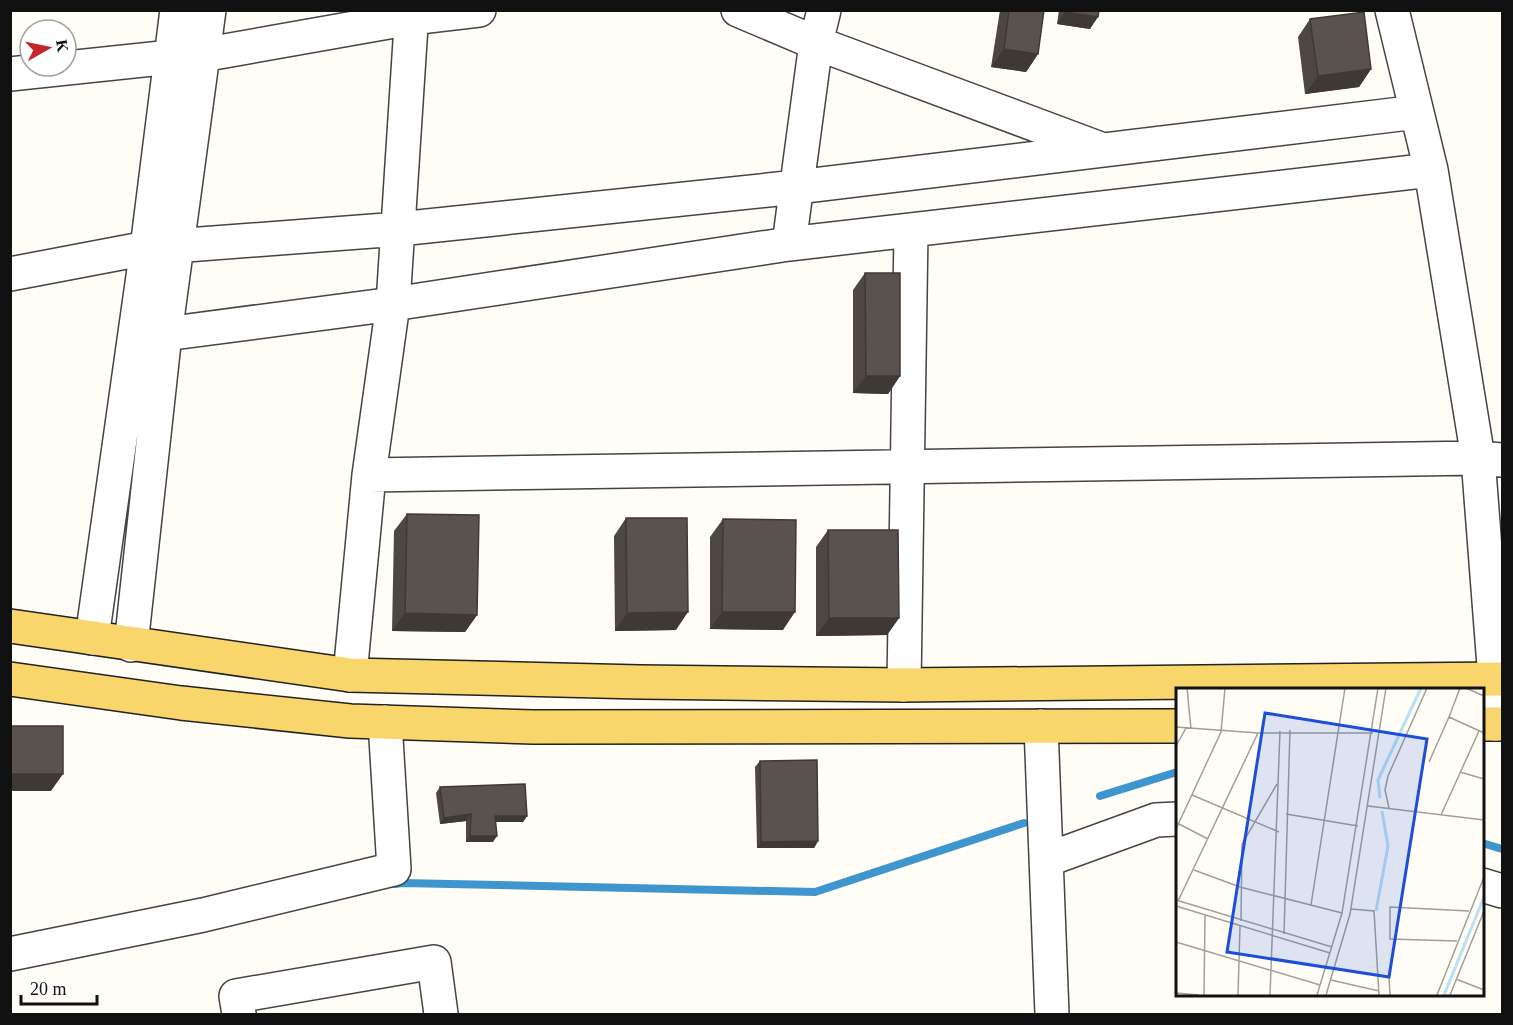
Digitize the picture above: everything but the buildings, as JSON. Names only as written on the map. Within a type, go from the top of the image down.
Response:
[{"type":"main road","points":[[10,626],[350,675],[904,685],[1499,679]]},
{"type":"main road","points":[[84,688],[92,638]]},
{"type":"main road","points":[[124,694],[131,645]]},
{"type":"main road","points":[[10,679],[339,720],[385,722],[533,727],[1176,726]]},
{"type":"street","points":[[92,638],[161,247],[186,56],[177,10]]},
{"type":"street","points":[[186,56],[209,10]]},
{"type":"street","points":[[10,74],[186,56],[411,14],[479,10]]},
{"type":"street","points":[[738,10],[816,42],[1101,149]]},
{"type":"street","points":[[789,244],[816,42],[824,10]]},
{"type":"street","points":[[1392,10],[1431,170],[1490,459],[1499,679],[1493,724]]},
{"type":"street","points":[[350,675],[369,475],[393,304],[411,14]]},
{"type":"street","points":[[10,274],[161,247],[399,229],[796,187],[1417,112]]},
{"type":"street","points":[[165,334],[393,304],[789,244],[1431,170]]},
{"type":"street","points":[[904,685],[911,231]]},
{"type":"street","points":[[131,645],[165,334],[161,247]]},
{"type":"street","points":[[369,475],[1490,459]]},
{"type":"street","points":[[10,954],[203,915],[394,869],[385,722]]},
{"type":"street","points":[[1041,726],[1052,1014]]},
{"type":"street","points":[[1046,860],[1156,820],[1176,819]]},
{"type":"street","points":[[1483,885],[1503,891]]},
{"type":"street","points":[[239,1014],[236,996],[434,962],[441,1014]]},
{"type":"waterway","points":[[1100,796],[1176,772]]},
{"type":"waterway","points":[[395,884],[815,892],[1024,823]]},
{"type":"waterway","points":[[1483,843],[1502,849]]}]
